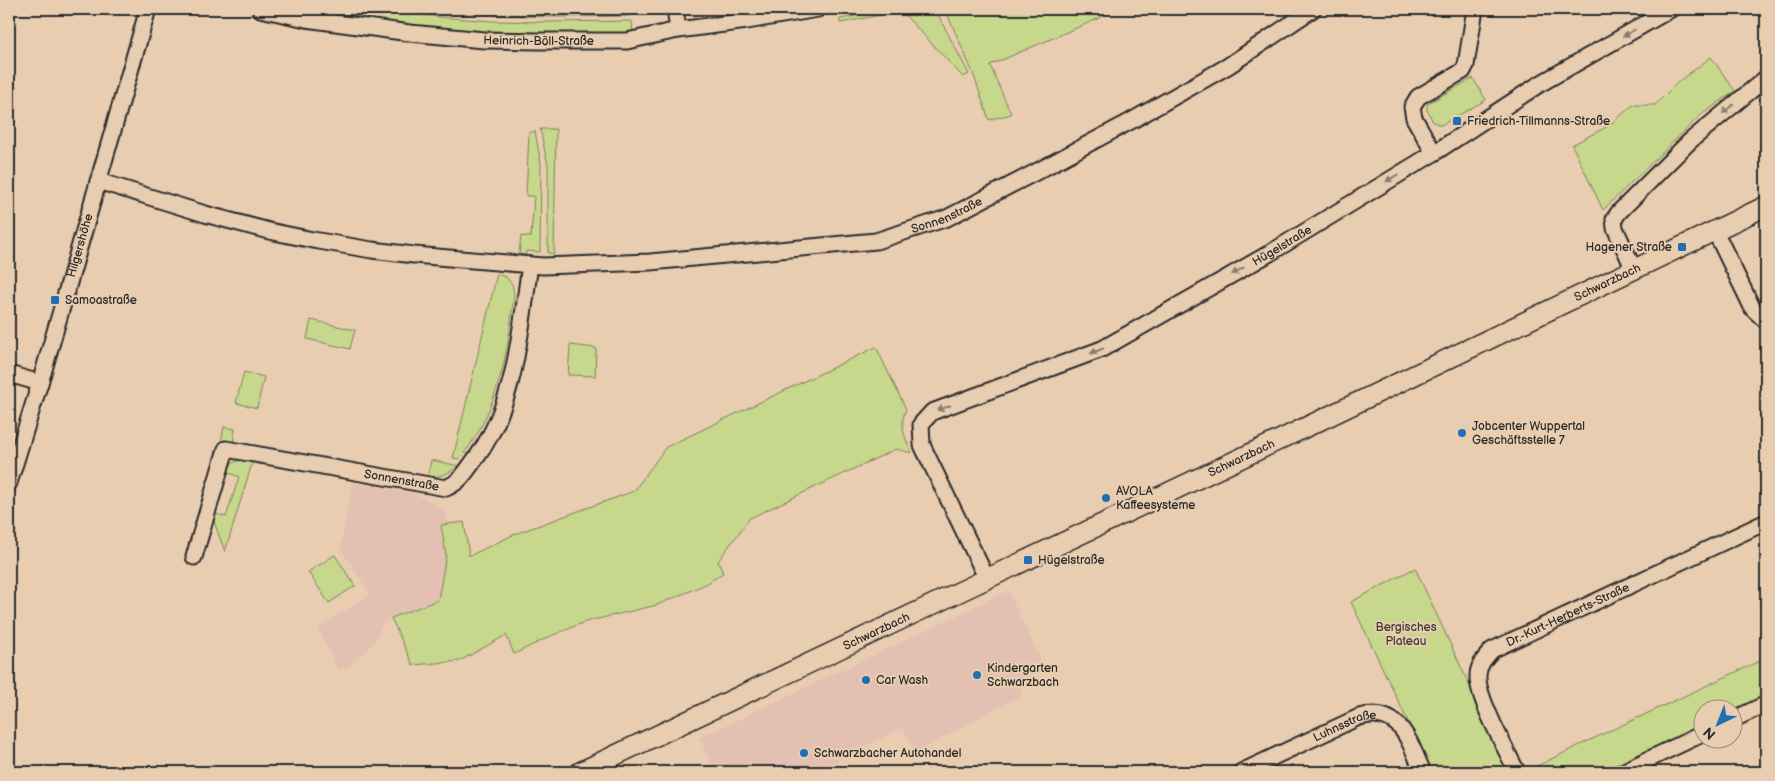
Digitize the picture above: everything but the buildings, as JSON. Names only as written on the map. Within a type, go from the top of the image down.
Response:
[{"type":"street","name":"Hilgershöhe","points":[[9,483],[40,383],[148,9]]},
{"type":"street","name":"Heinrich-Böll-Straße","points":[[260,9],[338,24],[484,40],[536,41],[627,40],[678,30],[818,9]]},
{"type":"street","points":[[674,9],[678,30]]},
{"type":"street","name":"Sonnenstraße","points":[[98,181],[205,214],[269,231],[313,240],[414,255],[530,265],[650,262],[876,241],[947,218],[1131,122],[1228,66],[1313,9]]},
{"type":"street","points":[[1434,153],[1414,118],[1412,107],[1418,97],[1463,71],[1466,65],[1475,9]]},
{"type":"street","name":"Hügelstraße","points":[[988,579],[922,445],[921,424],[932,412],[1102,350],[1270,253],[1434,153],[1538,85],[1671,9]]},
{"type":"street","points":[[1634,270],[1615,228],[1614,219],[1690,141],[1766,78]]},
{"type":"street","name":"Schwarzbach","points":[[580,772],[988,579],[1766,206]]},
{"type":"street","points":[[1715,231],[1753,309],[1766,320]]},
{"type":"street","name":"Sonnenstraße","points":[[194,557],[226,449],[446,488],[458,483],[488,440],[502,410],[513,375],[530,265]]},
{"type":"street","points":[[9,374],[40,383]]},
{"type":"street","name":"Dr.-Kurt-Herberts-Straße","points":[[1517,772],[1478,690],[1478,675],[1482,661],[1492,650],[1766,522]]},
{"type":"street","points":[[1742,715],[1766,704]]},
{"type":"street","name":"Luhnsstraße","points":[[1241,772],[1359,717],[1372,713],[1396,722],[1404,731],[1423,772]]},
{"type":"street","points":[[1622,772],[1692,739]]},
{"type":"shaded area","points":[[353,482],[417,494],[444,509],[449,524],[442,525],[446,555],[438,600],[386,619],[372,645],[348,667],[338,670],[318,628],[370,594],[340,548]]},
{"type":"shaded area","points":[[1008,591],[1041,660],[1020,690],[1022,695],[916,752],[903,728],[813,772],[715,772],[699,738]]},
{"type":"green space","points":[[294,9],[375,9],[493,21],[632,21],[633,33],[462,30],[378,22]]},
{"type":"green space","points":[[427,9],[649,9],[628,16],[556,17],[495,15]]},
{"type":"green space","points":[[891,9],[935,9],[969,74],[963,77],[901,11],[840,23],[840,19]]},
{"type":"green space","points":[[945,9],[1116,9],[1095,20],[990,65],[1011,114],[989,120],[973,73]]},
{"type":"green space","points":[[1711,57],[1735,91],[1701,115],[1603,210],[1572,145],[1608,126],[1633,105],[1655,105],[1678,82]]},
{"type":"green space","points":[[1473,78],[1486,100],[1441,125],[1433,122],[1427,110],[1427,104]]},
{"type":"green space","points":[[540,129],[556,129],[554,254],[548,253],[548,165]]},
{"type":"green space","points":[[535,131],[541,164],[540,252],[526,251],[526,255],[519,254],[521,236],[531,237],[534,196],[526,196],[529,133]]},
{"type":"green space","points":[[497,274],[509,280],[514,293],[507,349],[496,389],[481,427],[459,459],[453,458]]},
{"type":"green space","points":[[311,320],[355,330],[350,349],[307,339]]},
{"type":"green space","points":[[570,345],[596,348],[595,376],[568,375]]},
{"type":"green space","points":[[876,347],[906,409],[903,426],[905,437],[912,453],[896,449],[750,518],[718,561],[723,573],[706,584],[657,605],[585,622],[514,654],[506,635],[460,661],[413,665],[391,618],[438,600],[446,555],[441,525],[464,522],[469,556],[515,534],[634,491],[666,447]]},
{"type":"green space","points":[[244,372],[264,377],[257,408],[236,403]]},
{"type":"green space","points":[[224,427],[235,429],[233,443],[221,441]]},
{"type":"green space","points":[[240,460],[253,460],[225,552],[212,516],[213,513],[226,517],[239,477],[225,471],[232,463]]},
{"type":"green space","points":[[431,460],[459,466],[445,474],[428,477]]},
{"type":"green space","points":[[335,555],[355,586],[329,603],[308,572]]},
{"type":"green space","name":"Bergisches Plateau","points":[[1415,568],[1510,772],[1432,772],[1351,602]]},
{"type":"green space","points":[[1766,658],[1766,699],[1742,711],[1742,698],[1692,698],[1692,734],[1608,772],[1531,772],[1529,770]]},
{"type":"place","name":"Friedrich-Tillmanns-Straße","points":[[1457,121]]},
{"type":"place","name":"Hagener Straße","points":[[1682,247]]},
{"type":"place","name":"Samoastraße","points":[[55,300]]},
{"type":"place","name":"Jobcenter Wuppertal Geschäftsstelle 7","points":[[1462,433]]},
{"type":"place","name":"AVOLA Kaffeesysteme","points":[[1106,498]]},
{"type":"place","name":"Hügelstraße","points":[[1028,560]]},
{"type":"place","name":"Kindergarten Schwarzbach","points":[[977,675]]},
{"type":"place","name":"Car Wash","points":[[866,680]]},
{"type":"place","name":"Schwarzbacher Autohandel","points":[[804,753]]}]
